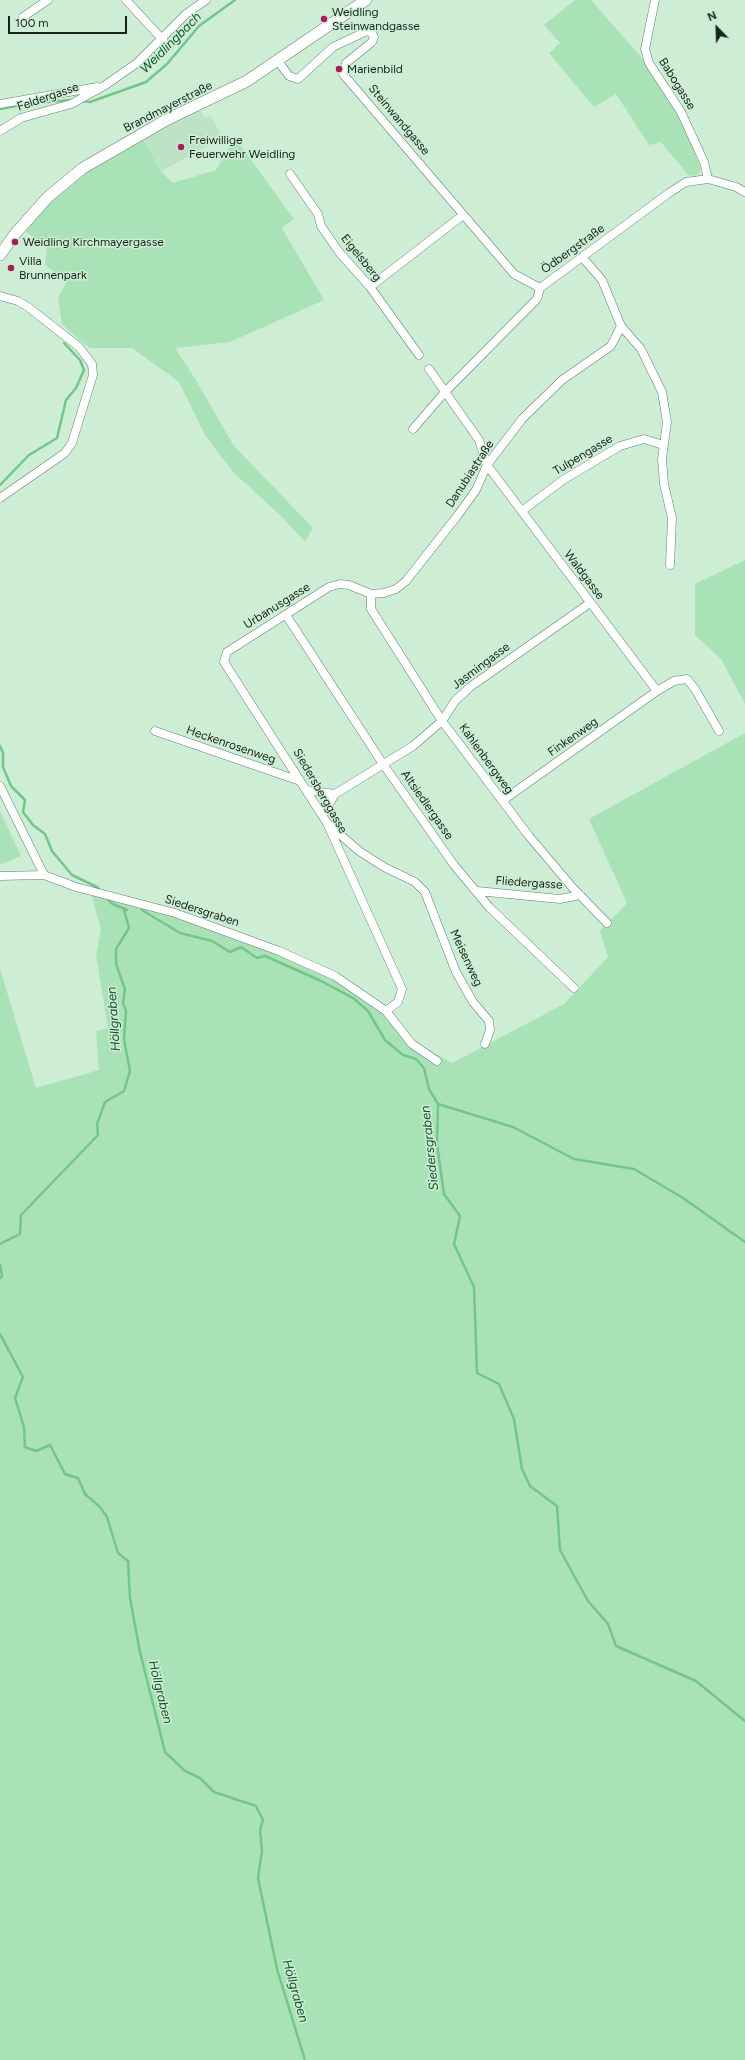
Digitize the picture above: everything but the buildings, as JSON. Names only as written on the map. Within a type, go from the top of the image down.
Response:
[{"type":"main road","name":"Brandmayerstraße","points":[[0,255],[38,207],[58,187],[78,172],[168,119],[247,81],[366,0]]},
{"type":"street","points":[[23,17],[48,0]]},
{"type":"street","points":[[126,0],[163,40]]},
{"type":"street","name":"Feldergasse","points":[[0,132],[21,118],[71,104],[104,86],[137,63],[163,40],[186,14],[206,0]]},
{"type":"street","name":"Babogasse","points":[[655,0],[645,49],[649,63],[681,112],[704,162],[708,178]]},
{"type":"street","name":"Steinwandgasse","points":[[278,61],[289,76],[298,79],[332,47],[367,31],[372,33],[374,37],[372,42],[346,63],[343,74],[514,274],[540,288]]},
{"type":"street","name":"Feldergasse","points":[[0,104],[42,95],[80,91],[104,86]]},
{"type":"street","name":"Eigelsberg","points":[[290,174],[318,214],[321,226],[339,252],[370,287],[419,355]]},
{"type":"street","name":"Ödbergstraße","points":[[413,429],[445,392],[537,299],[540,288],[680,186],[686,182],[708,178],[736,187],[745,192]]},
{"type":"street","points":[[370,287],[463,215]]},
{"type":"street","points":[[582,257],[602,280],[620,326],[641,349],[662,392],[667,422],[662,459],[664,484],[672,518],[670,565]]},
{"type":"street","points":[[0,296],[18,301],[28,307],[79,347],[92,364],[93,375],[72,443],[65,453],[0,498]]},
{"type":"street","name":"Danubiastraße","points":[[371,594],[384,593],[396,589],[406,581],[436,545],[471,496],[487,465],[522,419],[562,380],[611,346],[620,326]]},
{"type":"street","points":[[429,369],[445,392]]},
{"type":"street","name":"Waldgasse","points":[[445,392],[479,440],[487,465],[657,691]]},
{"type":"street","name":"Tulpengasse","points":[[522,511],[563,480],[620,446],[644,439],[663,445]]},
{"type":"street","name":"Urbanusgasse","points":[[227,652],[329,587],[340,584],[349,585],[371,594]]},
{"type":"street","name":"Kahlenbergweg","points":[[371,594],[371,609],[442,721],[502,801],[554,866],[607,923]]},
{"type":"street","name":"Jasmingasse","points":[[322,815],[335,794],[413,746],[442,721],[455,701],[470,687],[590,603]]},
{"type":"street","name":"Altsiedlergasse","points":[[286,615],[383,764],[454,865],[489,907],[574,988]]},
{"type":"street","name":"Siedersberggasse","points":[[227,652],[224,662],[327,823],[402,989],[398,1002],[386,1011]]},
{"type":"street","points":[[657,691],[674,681],[687,679],[695,689],[720,731]]},
{"type":"street","name":"Finkenweg","points":[[502,801],[657,691]]},
{"type":"street","name":"Heckenrosenweg","points":[[155,730],[300,781]]},
{"type":"street","points":[[0,786],[44,875]]},
{"type":"street","points":[[306,790],[335,794]]},
{"type":"street","name":"Meisenweg","points":[[327,823],[359,851],[384,867],[415,882],[425,892],[456,972],[473,1002],[489,1021],[490,1030],[485,1044]]},
{"type":"street","name":"Siedersgraben","points":[[0,876],[44,875],[108,896],[174,913],[279,951],[335,976],[386,1011],[412,1044],[438,1061]]},
{"type":"street","name":"Fliedergasse","points":[[477,891],[560,899],[580,895]]},
{"type":"shaded area","points":[[575,0],[591,0],[641,57],[680,117],[701,169],[698,175],[689,176],[661,142],[649,145],[616,94],[594,107],[549,53],[560,43],[544,25]]},
{"type":"shaded area","points":[[199,109],[205,118],[210,115],[223,138],[161,171],[143,139]]},
{"type":"shaded area","points":[[235,138],[294,219],[282,228],[324,300],[230,342],[175,348],[194,377],[234,446],[313,528],[305,542],[281,516],[233,472],[205,435],[179,382],[132,348],[90,348],[62,324],[58,298],[67,281],[45,265],[47,246],[26,232],[41,210],[90,166],[143,139],[161,171],[173,183],[216,170]]},
{"type":"shaded area","points":[[745,560],[745,704],[721,659],[695,635],[695,584]]},
{"type":"shaded area","points":[[745,733],[745,2060],[0,2060],[0,969],[36,1088],[99,1070],[96,1031],[108,1028],[96,955],[101,930],[91,893],[201,923],[333,976],[383,1012],[413,1041],[452,1063],[564,1004],[608,957],[600,931],[627,903],[589,819]]},
{"type":"shaded area","points":[[0,811],[21,856],[0,865]]},
{"type":"waterway","name":"Weidlingbach","points":[[82,101],[90,102],[146,82],[167,64],[199,26],[235,0]]},
{"type":"waterway","name":"Weidlingbach","points":[[0,109],[32,103],[73,100]]},
{"type":"waterway","name":"Siedersgraben","points":[[0,485],[29,455],[57,438],[66,400],[76,388],[84,370],[80,360],[64,343]]},
{"type":"waterway","name":"Siedersgraben","points":[[0,746],[3,753],[3,767],[11,786],[25,800],[23,812],[33,825],[45,834],[52,851],[72,875],[97,887],[101,891]]},
{"type":"waterway","name":"Siedersgraben","points":[[107,898],[111,903],[127,910]]},
{"type":"waterway","name":"Höllgraben","points":[[0,1244],[20,1234],[21,1215],[98,1135],[97,1124],[105,1102],[124,1091],[130,1071],[124,1039],[126,1011],[123,1003],[125,989],[116,964],[116,949],[129,928],[124,910]]},
{"type":"waterway","name":"Siedersgraben","points":[[142,910],[180,933],[212,941],[230,952],[241,947],[257,958],[265,956],[319,980],[353,998],[368,1011],[385,1040],[403,1055],[416,1059],[424,1068],[429,1089],[438,1104],[437,1144],[444,1194],[460,1216],[454,1244],[474,1287],[477,1373],[499,1384],[514,1419],[522,1469],[530,1486],[557,1506],[560,1550],[588,1601],[608,1624],[616,1646],[696,1681],[745,1721]]},
{"type":"waterway","points":[[438,1104],[513,1127],[574,1159],[634,1169],[683,1198],[745,1242]]},
{"type":"waterway","name":"Höllgraben","points":[[0,1265],[2,1276],[0,1278]]},
{"type":"waterway","name":"Höllgraben","points":[[0,1334],[23,1377],[15,1398],[24,1427],[25,1447],[36,1451],[50,1445],[65,1474],[78,1478],[85,1494],[100,1507],[107,1517],[118,1553],[128,1561],[130,1598],[140,1652],[165,1752],[185,1771],[200,1778],[214,1792],[256,1806],[263,1820],[260,1830],[262,1851],[258,1878],[277,1969],[305,2060]]},
{"type":"place","name":"Weidling Steinwandgasse","points":[[324,19]]},
{"type":"place","name":"Marienbild","points":[[339,69]]},
{"type":"place","name":"Freiwillige Feuerwehr Weidling","points":[[181,147]]},
{"type":"place","name":"Weidling Kirchmayergasse","points":[[15,242]]},
{"type":"place","name":"Villa Brunnenpark","points":[[11,268]]}]
